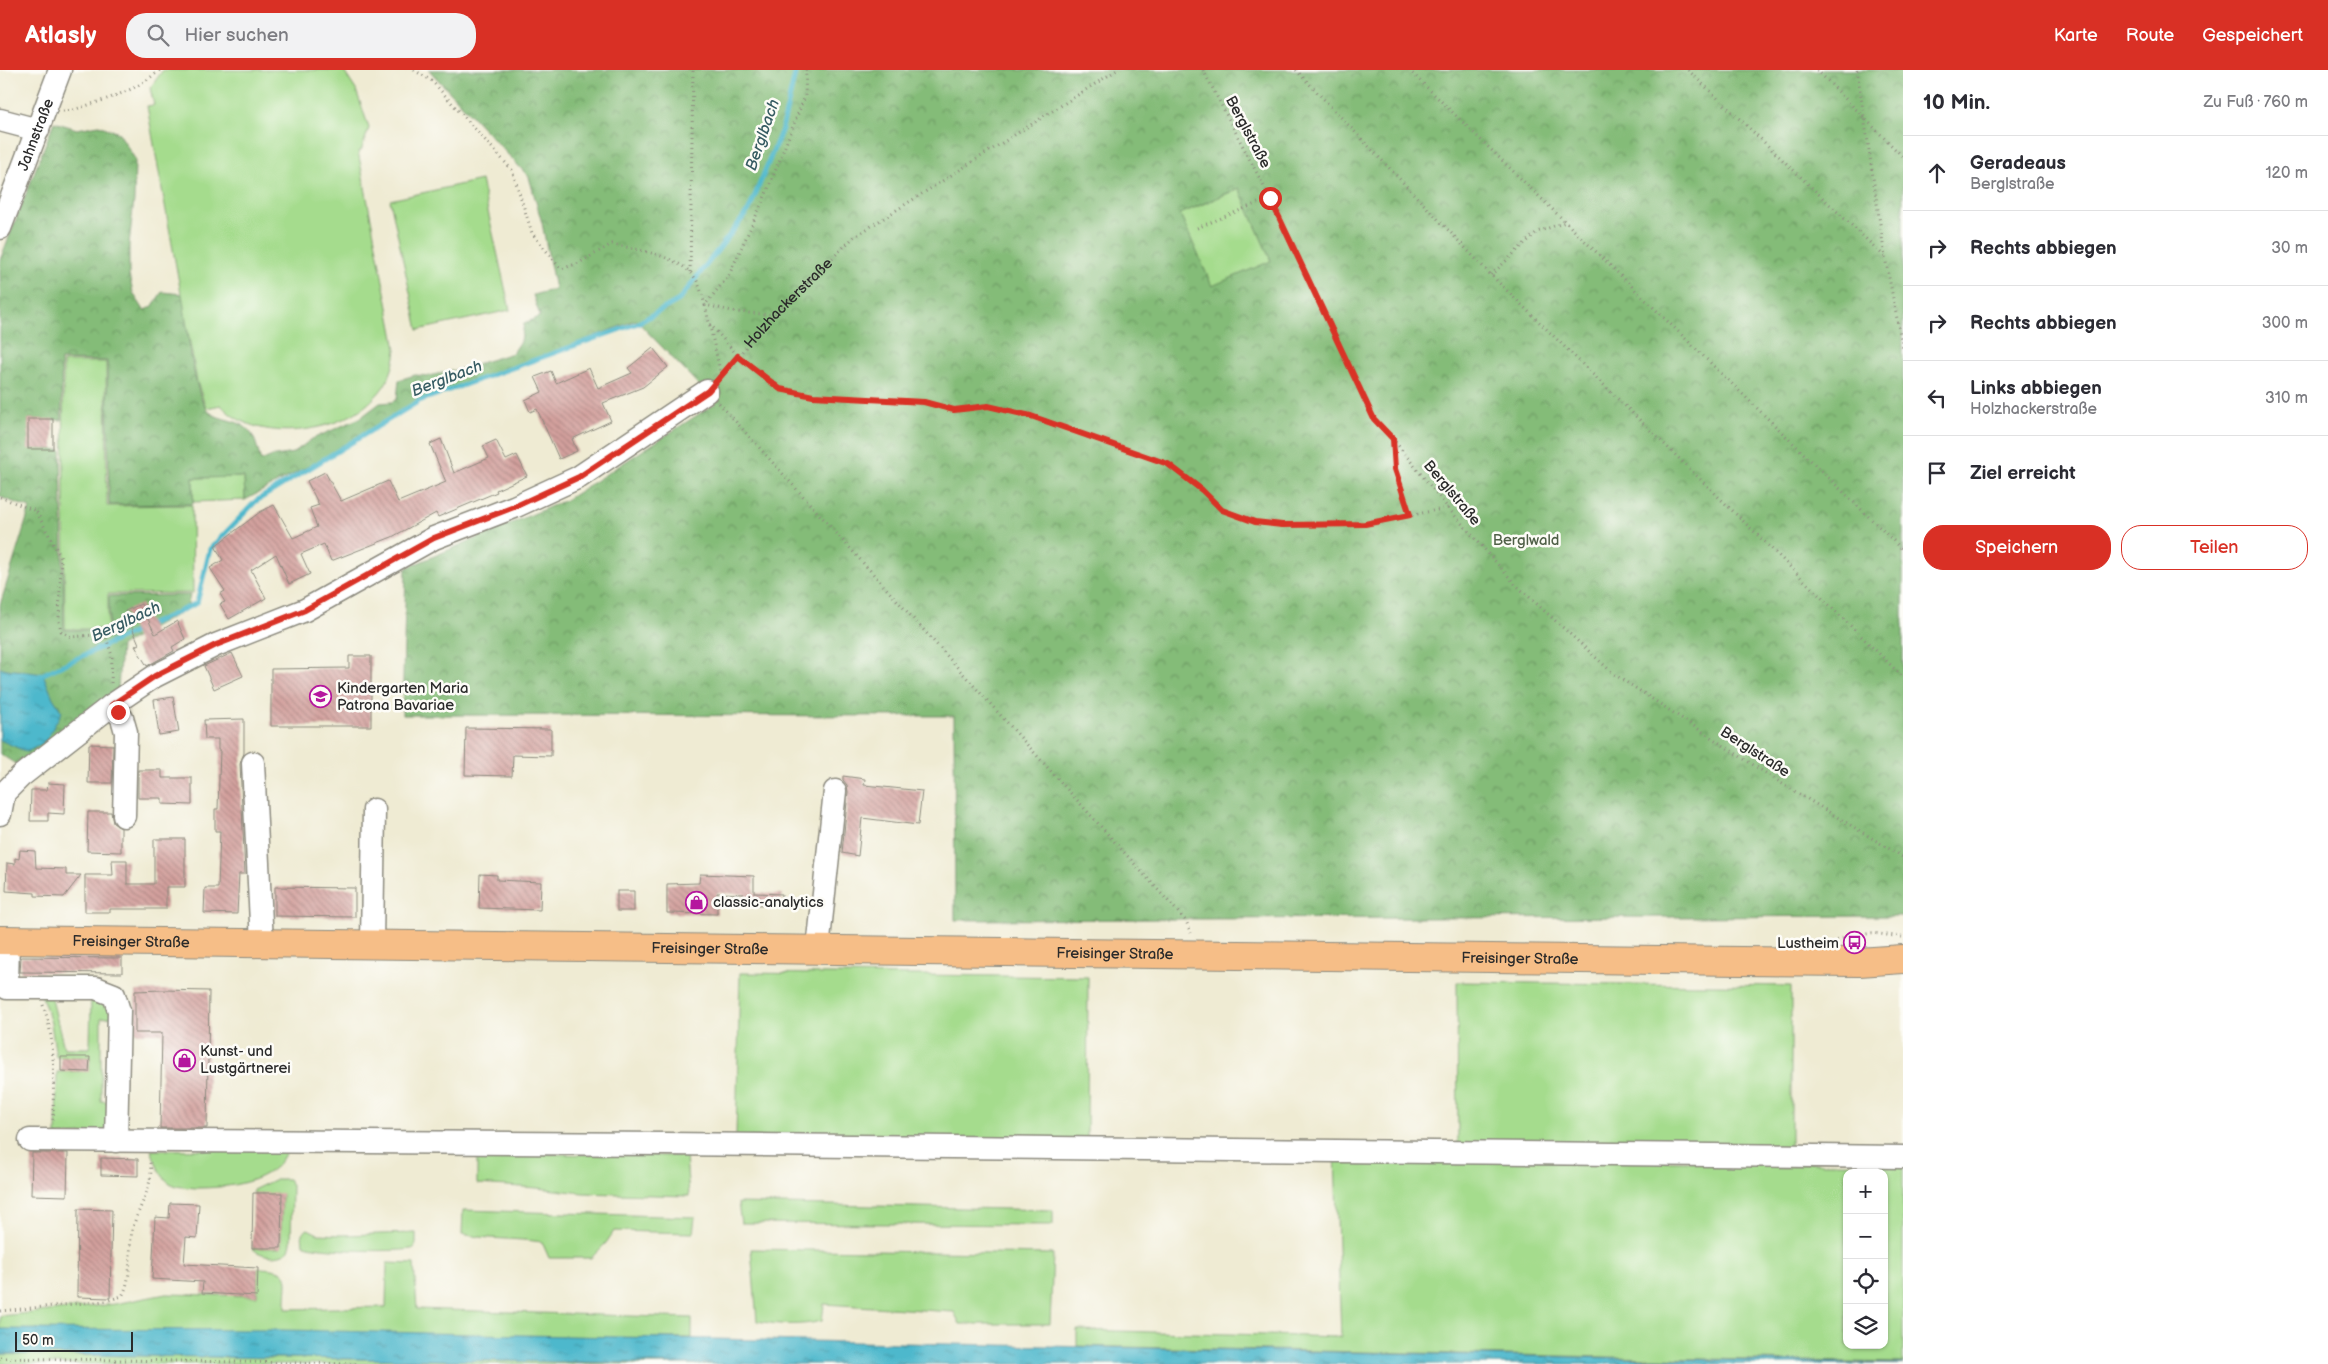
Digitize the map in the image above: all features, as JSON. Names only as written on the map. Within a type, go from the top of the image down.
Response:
[{"type":"main road","name":"Freisinger Straße","points":[[4,940],[1859,962],[1903,966]]},
{"type":"main road","name":"Freisinger Straße","points":[[1859,962],[1903,959]]},
{"type":"street","name":"Jahnstraße","points":[[0,228],[60,70]]},
{"type":"street","points":[[0,120],[38,130]]},
{"type":"street","points":[[0,814],[4,794],[15,782],[112,705],[155,676],[216,645],[305,610],[434,538],[514,507],[579,477],[714,383]]},
{"type":"street","points":[[112,705],[122,718],[126,732],[124,816]]},
{"type":"street","points":[[253,763],[262,943]]},
{"type":"street","points":[[818,949],[835,791]]},
{"type":"street","points":[[372,943],[374,810]]},
{"type":"street","points":[[4,940],[7,988],[96,988],[114,995],[119,1011],[116,1141]]},
{"type":"street","points":[[30,1140],[694,1144],[1903,1157]]},
{"type":"path","points":[[63,111],[73,110],[127,92],[138,87],[160,70]]},
{"type":"path","points":[[414,70],[432,81],[512,170],[532,233],[561,269],[579,263],[612,244],[671,259],[690,273],[698,282],[710,324],[714,383],[1186,921],[1190,928]]},
{"type":"path","points":[[690,273],[693,70]]},
{"type":"path","points":[[705,305],[729,275],[766,194],[805,96],[806,70]]},
{"type":"path","name":"Holzhackerstraße","points":[[714,383],[774,315],[854,237],[1117,70]]},
{"type":"path","name":"Berglstraße","points":[[1203,70],[1270,198],[1374,419],[1393,439],[1448,508],[1516,585],[1614,674],[1782,783],[1903,857]]},
{"type":"path","points":[[1296,70],[1491,275],[1903,677]]},
{"type":"path","points":[[1409,70],[1903,550]]},
{"type":"path","points":[[1688,70],[1885,257]]},
{"type":"path","points":[[1817,70],[1903,157]]},
{"type":"path","points":[[1857,70],[1866,119],[1885,257],[1903,350]]},
{"type":"path","points":[[1197,228],[1270,198]]},
{"type":"path","points":[[1491,275],[1537,232],[1566,222]]},
{"type":"path","points":[[705,305],[737,312],[774,315]]},
{"type":"path","points":[[1897,317],[1903,319]]},
{"type":"path","points":[[710,324],[738,356],[780,389],[813,396],[924,402],[954,410],[988,406],[1031,416],[1168,464],[1202,490],[1222,510],[1255,522],[1282,525],[1365,524],[1448,508]]},
{"type":"path","points":[[1393,439],[1395,469],[1410,515]]},
{"type":"path","points":[[0,497],[36,511],[61,558],[59,621],[61,630],[71,636],[105,634],[112,656]]},
{"type":"path","points":[[34,988],[47,1017],[51,1038],[54,1066],[53,1140]]},
{"type":"path","points":[[0,1311],[106,1301],[122,1296],[127,1287],[132,1230],[150,1180],[150,1165],[142,1141]]},
{"type":"path","points":[[0,1358],[357,1364]]},
{"type":"green space","points":[[163,70],[343,70],[356,90],[369,128],[361,151],[358,151],[396,349],[392,369],[380,392],[360,410],[342,420],[321,427],[276,430],[255,426],[236,418],[221,405],[206,408],[197,382],[147,106],[154,105],[150,88]]},
{"type":"green space","name":"Berglwald","points":[[429,70],[1903,70],[1903,916],[955,920],[954,716],[402,715],[406,568],[566,500],[716,403],[636,320],[547,355],[420,400],[311,465],[245,500],[244,477],[193,478],[193,504],[109,505],[107,361],[61,360],[62,420],[29,419],[28,448],[61,450],[64,630],[109,630],[109,596],[190,595],[187,609],[121,646],[117,704],[22,768],[0,754],[0,605],[30,508],[0,497],[0,260],[54,122],[77,129],[99,125],[119,133],[135,159],[134,200],[129,245],[129,275],[133,293],[144,310],[152,307],[162,292],[182,294],[193,368],[200,396],[205,407],[213,415],[241,424],[249,430],[256,442],[261,461],[270,457],[293,453],[312,439],[360,418],[380,403],[392,402],[397,399],[399,380],[415,375],[429,376],[460,369],[513,353],[521,341],[524,324],[540,316],[533,295],[555,289],[542,223],[529,177]],"holes":[[[1239,188],[1271,261],[1212,286],[1180,214]]]},
{"type":"green space","points":[[481,180],[510,310],[418,330],[390,200]]},
{"type":"green space","points":[[1240,188],[1271,261],[1212,287],[1180,214]]},
{"type":"green space","points":[[63,362],[106,362],[107,506],[192,505],[193,593],[108,594],[108,629],[65,629]]},
{"type":"green space","points":[[244,477],[245,500],[193,502],[193,478]]},
{"type":"green space","points":[[740,973],[1088,977],[1087,1142],[736,1137]]},
{"type":"green space","points":[[1457,982],[1791,986],[1791,1149],[1458,1145]]},
{"type":"green space","points":[[41,994],[51,995],[64,1048],[90,1048],[91,997],[101,996],[113,1017],[101,1018],[101,1101],[109,1102],[111,1132],[56,1136],[57,1072],[89,1071],[90,1057],[56,1057],[51,1023]]},
{"type":"green space","points":[[287,1149],[281,1160],[262,1176],[236,1185],[196,1188],[176,1186],[166,1180],[158,1168],[151,1150]]},
{"type":"green space","points":[[477,1153],[686,1156],[689,1196],[583,1193],[477,1184]]},
{"type":"green space","points":[[1335,1156],[1903,1164],[1903,1363],[1077,1346],[1077,1330],[1341,1337]]},
{"type":"green space","points":[[276,1179],[288,1179],[292,1185],[291,1243],[289,1250],[285,1253],[270,1256],[252,1248],[281,1248],[282,1194],[253,1193],[253,1190]]},
{"type":"green space","points":[[738,1203],[1053,1210],[1053,1225],[741,1223]]},
{"type":"green space","points":[[463,1210],[695,1217],[693,1233],[614,1231],[606,1243],[591,1258],[549,1258],[542,1242],[462,1234]]},
{"type":"green space","points":[[308,1229],[318,1234],[342,1235],[416,1233],[416,1244],[414,1248],[402,1250],[373,1251],[322,1248],[303,1244],[302,1233]]},
{"type":"green space","points":[[751,1249],[1053,1254],[1050,1324],[960,1324],[954,1312],[824,1304],[822,1321],[790,1324],[757,1321]]},
{"type":"green space","points":[[387,1263],[414,1264],[417,1309],[692,1318],[692,1338],[0,1334],[0,1316],[115,1304],[166,1294],[257,1296],[258,1268],[279,1271],[284,1274],[287,1283],[286,1309],[386,1307]]},
{"type":"green space","points":[[0,1354],[715,1364],[0,1364]]},
{"type":"water","points":[[0,668],[43,674],[53,698],[62,712],[45,742],[27,752],[0,740]]},
{"type":"water","points":[[0,1329],[285,1330],[1903,1364],[715,1364],[0,1354]]},
{"type":"building","points":[[653,348],[668,367],[643,387],[603,403],[611,421],[572,439],[577,451],[559,459],[537,409],[530,412],[525,400],[542,392],[535,377],[551,371],[556,383],[589,368],[598,388],[632,373],[628,368]]},
{"type":"building","points":[[28,419],[53,419],[53,449],[28,449]]},
{"type":"building","points":[[441,439],[454,473],[489,458],[483,446],[496,440],[506,460],[517,455],[527,476],[496,490],[497,492],[438,517],[436,513],[392,537],[331,561],[324,544],[301,554],[310,574],[289,584],[276,554],[251,570],[266,598],[229,619],[220,604],[225,602],[220,594],[225,591],[210,568],[223,560],[215,546],[260,512],[274,505],[293,538],[317,527],[310,508],[319,505],[307,481],[325,472],[341,501],[388,481],[398,502],[446,482],[430,444]]},
{"type":"building","points":[[141,604],[155,634],[177,621],[185,639],[172,647],[174,651],[147,666],[135,646],[139,644],[125,611]]},
{"type":"building","points":[[232,653],[243,676],[214,689],[204,666]]},
{"type":"building","name":"Kindergarten Maria Patrona Bavariae","points":[[349,656],[371,656],[371,726],[271,726],[271,669],[349,668]]},
{"type":"building","points":[[173,697],[179,732],[159,735],[154,700]]},
{"type":"building","points":[[244,719],[244,753],[240,764],[245,874],[239,874],[237,914],[204,913],[205,888],[218,888],[220,831],[215,831],[215,809],[218,809],[220,750],[218,750],[218,739],[205,739],[204,720]]},
{"type":"building","points":[[466,728],[551,729],[551,756],[513,755],[512,776],[465,775]]},
{"type":"building","points":[[89,744],[113,745],[112,783],[88,783]]},
{"type":"building","points":[[138,770],[162,770],[162,778],[192,778],[192,805],[162,804],[162,798],[138,798]]},
{"type":"building","points":[[843,776],[865,779],[864,785],[922,791],[918,825],[862,818],[858,856],[842,853],[848,792]]},
{"type":"building","points":[[48,783],[65,784],[64,814],[48,813],[48,821],[30,821],[31,790],[47,790]]},
{"type":"building","points":[[88,812],[111,812],[113,823],[121,828],[121,852],[87,851]]},
{"type":"building","points":[[154,839],[185,839],[185,887],[166,887],[166,909],[110,909],[110,912],[85,912],[85,875],[113,875],[112,860],[127,860],[127,884],[154,884]]},
{"type":"building","points":[[20,850],[35,851],[36,868],[66,869],[66,875],[81,875],[64,897],[35,896],[35,893],[6,891],[7,863],[15,864],[15,858],[19,859]]},
{"type":"building","points":[[480,874],[497,875],[497,880],[541,882],[540,910],[479,908]]},
{"type":"building","points":[[700,874],[754,876],[754,893],[782,894],[781,906],[743,904],[744,894],[717,893],[717,914],[667,913],[667,884],[699,883]]},
{"type":"building","points":[[275,887],[355,888],[355,917],[275,916]]},
{"type":"building","points":[[617,891],[634,891],[634,911],[617,911]]},
{"type":"building","points":[[21,957],[122,958],[122,973],[20,972]]},
{"type":"building","name":"Kunst- und Lustgärtnerei","points":[[135,991],[209,991],[207,1128],[160,1128],[162,1033],[135,1033]]},
{"type":"building","points":[[61,1057],[90,1057],[89,1072],[61,1071]]},
{"type":"building","points":[[32,1153],[68,1153],[67,1196],[31,1195]]},
{"type":"building","points":[[101,1158],[138,1159],[138,1176],[101,1175]]},
{"type":"building","points":[[253,1193],[282,1193],[281,1248],[252,1248]]},
{"type":"building","points":[[170,1203],[199,1204],[197,1238],[186,1237],[184,1264],[258,1268],[257,1296],[202,1293],[203,1282],[152,1279],[155,1217],[169,1218]]},
{"type":"building","points":[[78,1209],[112,1210],[110,1298],[77,1297]]},
{"type":"waterway","name":"Berglbach","points":[[39,676],[197,603],[210,549],[256,501],[419,401],[638,323],[679,300],[749,210],[782,129],[796,70]]},
{"type":"place","name":"Kindergarten Maria Patrona Bavariae","points":[[321,697]]},
{"type":"place","name":"classic-analytics","points":[[697,902]]},
{"type":"place","name":"Lustheim","points":[[1855,943]]},
{"type":"place","name":"Kunst- und Lustgärtnerei","points":[[184,1060]]},
{"type":"route","points":[[118,712],[112,705],[155,676],[216,645],[305,610],[434,538],[514,507],[579,477],[708,391],[738,356],[780,389],[813,396],[924,402],[954,410],[988,406],[1031,416],[1168,464],[1202,490],[1222,510],[1255,522],[1282,525],[1365,524],[1410,515],[1395,469],[1393,439],[1374,419],[1270,198]]}]
